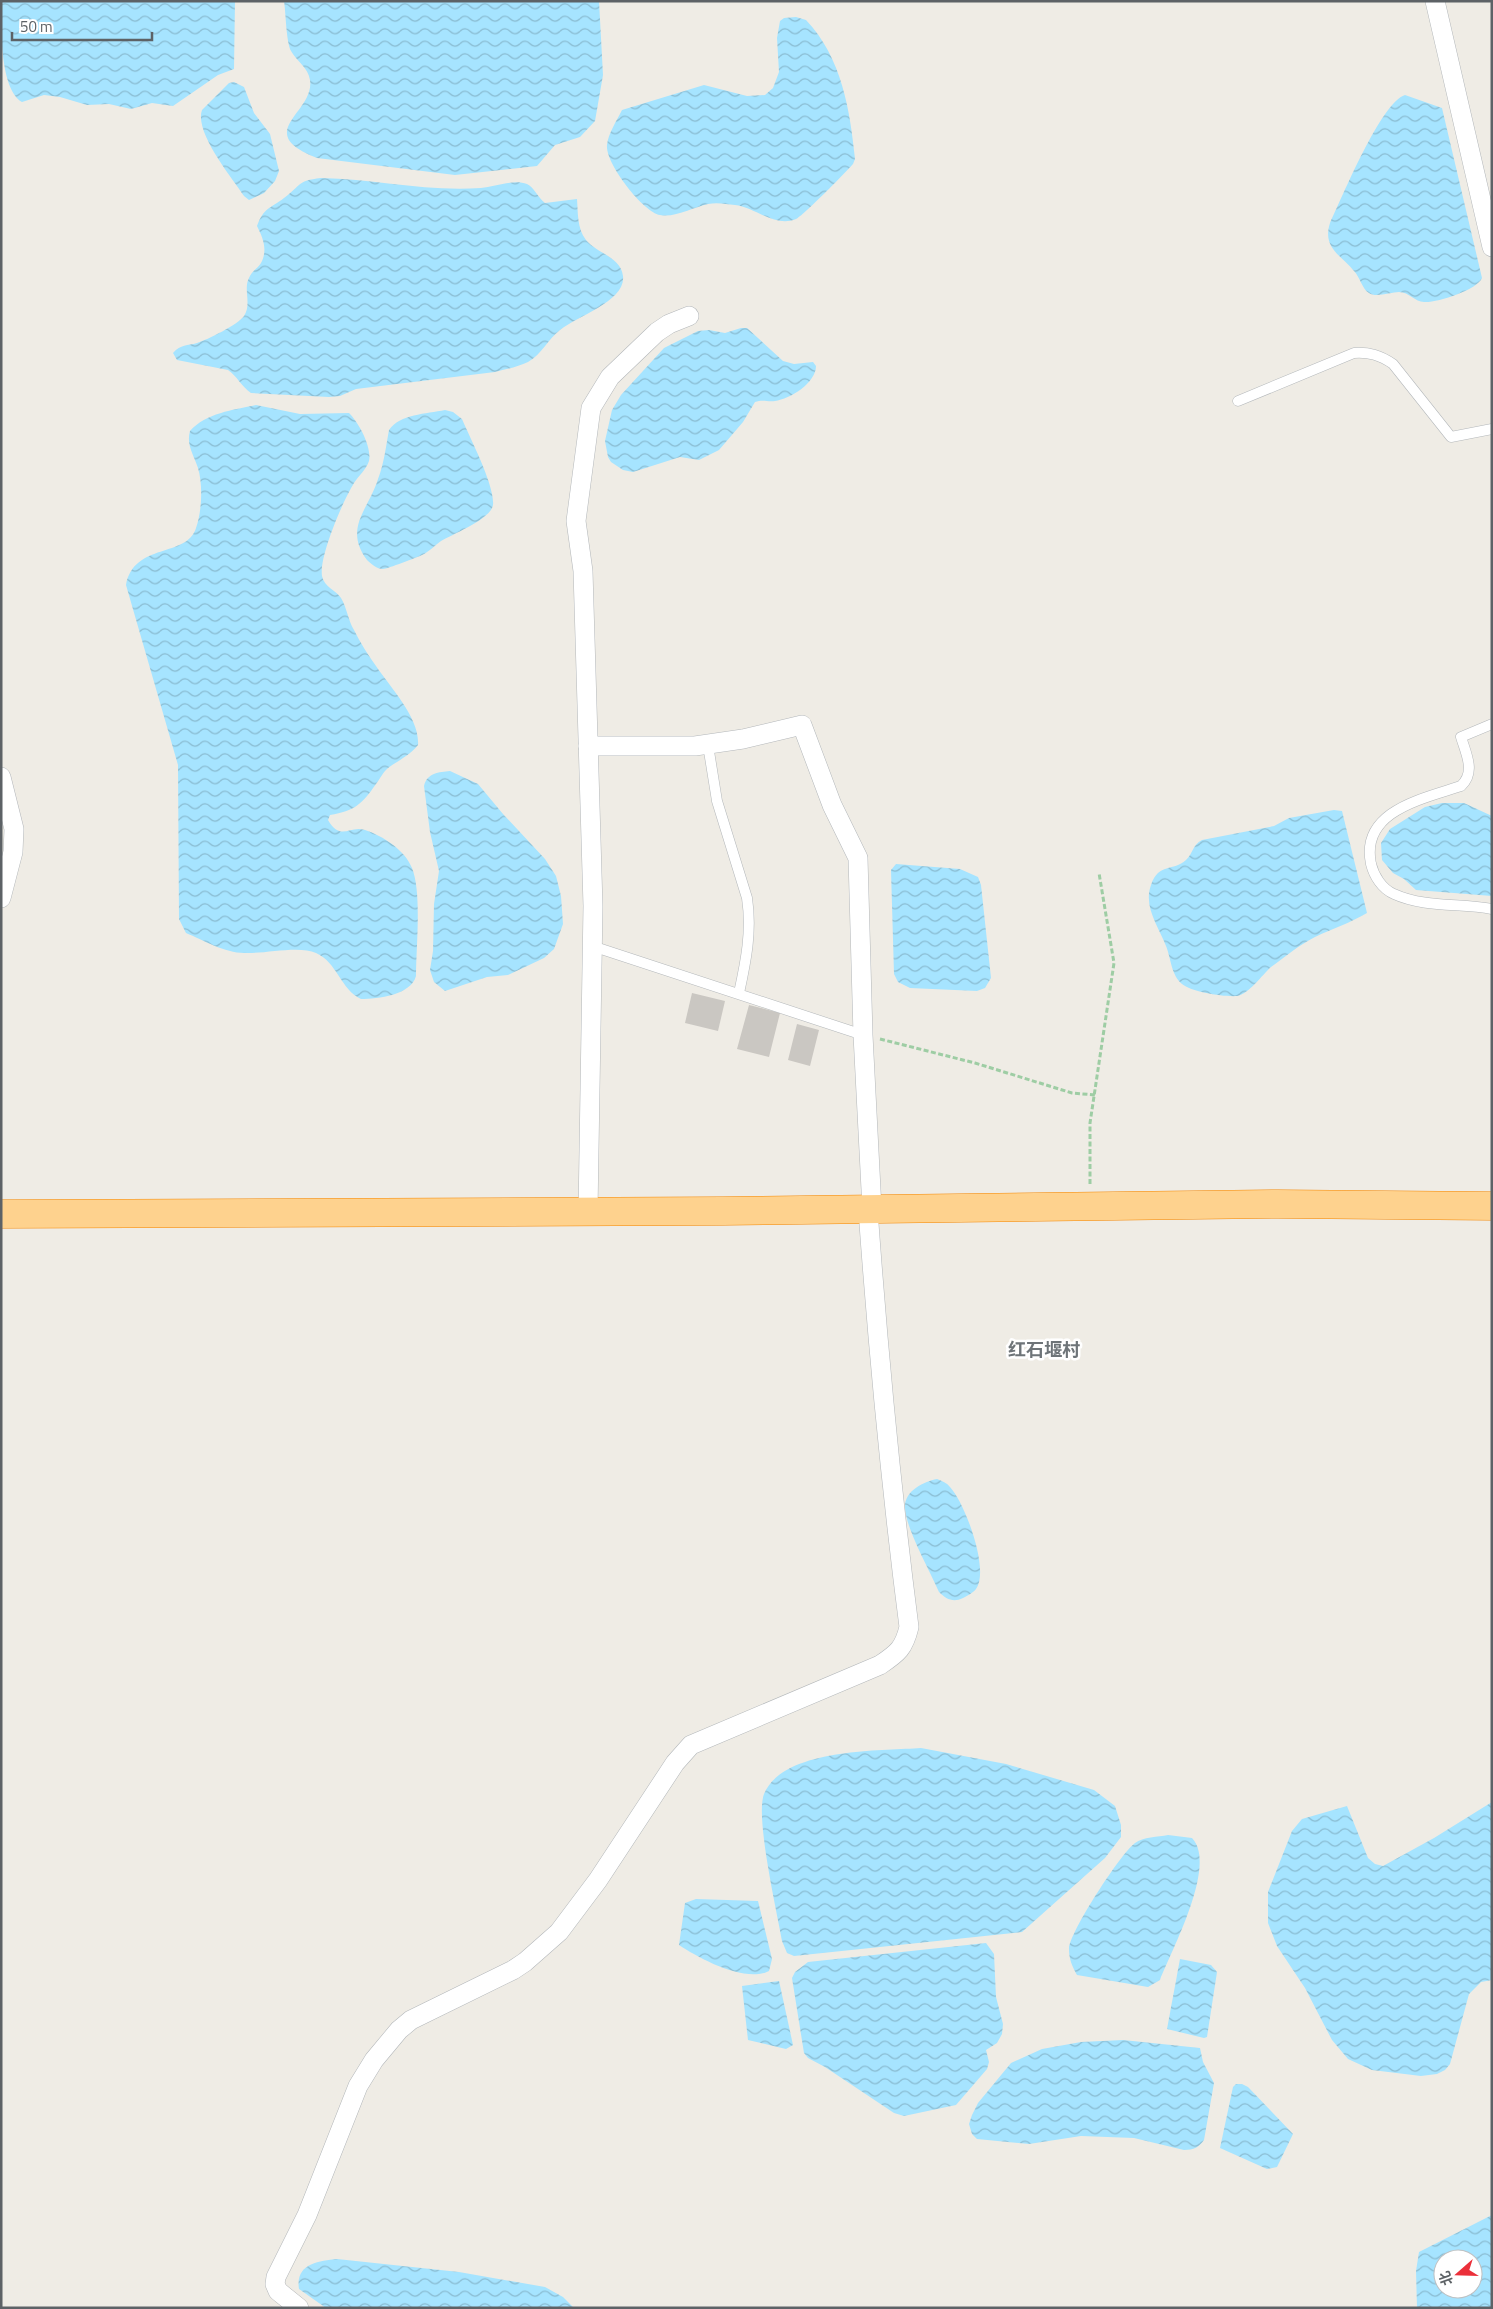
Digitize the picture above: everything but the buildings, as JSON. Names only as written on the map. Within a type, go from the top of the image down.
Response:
[{"type":"highway","points":[[1,1214],[870,1210],[1278,1204],[1492,1206]]},
{"type":"street","points":[[1435,1],[1492,248]]},
{"type":"street","points":[[588,1212],[592,946],[583,571],[576,521],[591,408],[610,377],[657,332],[669,324],[689,316]]},
{"type":"street","points":[[299,2308],[278,2291],[275,2284],[276,2277],[307,2215],[358,2086],[374,2060],[399,2030],[432,2008],[526,1962],[559,1932],[598,1880],[675,1763],[691,1745],[880,1665],[894,1656],[905,1643],[909,1627],[880,1371],[870,1210],[858,858],[832,805],[802,725],[758,736],[708,745],[588,746]]},
{"type":"street","points":[[1,777],[14,829],[12,859],[1,898]]},
{"type":"lane","points":[[1238,401],[1345,356],[1364,352],[1384,358],[1393,364],[1451,437],[1492,429]]},
{"type":"lane","points":[[1492,724],[1461,737],[1470,770],[1468,779],[1461,786],[1387,815],[1374,831],[1370,857],[1373,870],[1379,882],[1395,894],[1426,903],[1492,909]]},
{"type":"lane","points":[[708,745],[717,802],[747,898],[749,914],[748,946],[740,993]]},
{"type":"lane","points":[[592,946],[740,993],[863,1035]]},
{"type":"path","points":[[1090,1207],[1090,1123],[1114,963],[1099,873]]},
{"type":"path","points":[[863,1035],[975,1064],[1072,1093],[1095,1095]]},
{"type":"water","points":[[1,1],[235,1],[234,69],[218,75],[173,106],[152,103],[131,109],[109,104],[87,105],[60,97],[44,95],[22,102],[9,85],[6,72],[3,57]]},
{"type":"water","points":[[284,1],[599,1],[603,75],[595,121],[580,137],[555,145],[537,166],[455,175],[317,158],[298,149],[289,139],[287,131],[309,92],[310,80],[305,68],[293,55],[289,47]]},
{"type":"water","points":[[796,17],[806,20],[818,35],[836,68],[847,104],[855,159],[853,164],[807,211],[796,219],[788,221],[780,221],[743,207],[721,203],[708,204],[666,216],[653,212],[626,186],[608,153],[609,136],[622,110],[704,85],[747,96],[765,95],[773,88],[779,72],[777,38],[780,21],[784,18]]},
{"type":"water","points":[[234,82],[244,87],[254,113],[270,134],[279,171],[275,181],[264,193],[249,200],[244,196],[215,154],[201,119],[202,110],[229,83]]},
{"type":"water","points":[[1405,95],[1442,108],[1482,278],[1479,283],[1465,291],[1430,302],[1421,302],[1403,292],[1376,295],[1369,293],[1349,265],[1334,250],[1328,232],[1330,223],[1353,173],[1374,132],[1395,101]]},
{"type":"water","points":[[321,178],[461,189],[522,183],[529,185],[545,203],[577,199],[578,220],[583,236],[590,245],[618,264],[623,276],[622,285],[609,300],[560,330],[533,359],[495,372],[356,389],[340,396],[329,397],[251,393],[228,370],[177,360],[173,353],[179,348],[215,335],[244,316],[247,307],[247,282],[251,274],[261,263],[264,253],[263,240],[257,226],[262,215],[303,182]]},
{"type":"water","points":[[747,328],[783,361],[794,364],[813,362],[816,366],[812,378],[795,394],[781,400],[755,402],[743,422],[719,450],[699,460],[680,457],[633,472],[623,470],[611,462],[608,457],[605,441],[612,410],[621,395],[664,348],[698,331],[709,330],[725,333]]},
{"type":"water","points":[[256,405],[300,414],[349,413],[361,429],[369,449],[368,464],[349,491],[338,515],[324,556],[322,576],[325,583],[341,598],[361,644],[403,703],[414,724],[418,745],[386,770],[362,802],[352,809],[330,815],[328,820],[333,827],[341,832],[354,829],[365,830],[393,844],[409,861],[412,868],[418,906],[416,976],[408,988],[385,997],[361,999],[354,995],[329,963],[316,953],[300,950],[252,953],[229,951],[186,933],[179,919],[178,765],[126,585],[131,571],[139,562],[149,556],[182,544],[191,537],[196,528],[200,514],[201,490],[200,475],[189,441],[190,431],[196,425],[212,416]]},
{"type":"water","points":[[445,410],[453,412],[462,419],[490,486],[493,497],[491,510],[479,521],[441,541],[425,554],[383,569],[372,565],[360,549],[357,538],[358,528],[380,473],[389,430],[407,418]]},
{"type":"water","points":[[450,771],[478,784],[545,859],[556,876],[561,896],[563,924],[554,949],[544,958],[508,975],[487,977],[445,991],[434,982],[430,970],[433,951],[434,904],[439,871],[430,832],[424,786],[431,776]]},
{"type":"water","points":[[1442,803],[1464,803],[1492,816],[1492,896],[1416,890],[1404,879],[1393,873],[1382,860],[1381,843],[1390,829],[1425,807]]},
{"type":"water","points":[[1334,810],[1342,811],[1367,913],[1303,944],[1271,967],[1242,995],[1216,995],[1186,987],[1182,984],[1173,971],[1166,946],[1150,909],[1149,893],[1154,878],[1158,873],[1181,864],[1190,855],[1196,844],[1202,840],[1274,826],[1289,818]]},
{"type":"water","points":[[896,864],[960,869],[978,877],[981,885],[991,978],[985,988],[977,991],[910,988],[898,982],[894,974],[891,870]]},
{"type":"water","points":[[937,1479],[947,1484],[956,1495],[969,1521],[978,1553],[980,1580],[976,1589],[956,1600],[947,1598],[939,1592],[906,1517],[906,1502],[911,1492],[926,1482]]},
{"type":"water","points":[[921,1748],[1006,1764],[1094,1790],[1115,1806],[1121,1825],[1121,1837],[1105,1858],[1022,1932],[794,1956],[787,1953],[782,1941],[764,1843],[762,1806],[764,1794],[775,1779],[791,1768],[811,1760],[858,1752]]},
{"type":"water","points":[[1492,1802],[1492,1980],[1481,1982],[1469,1994],[1450,2064],[1445,2070],[1437,2074],[1421,2076],[1372,2070],[1348,2059],[1332,2040],[1305,1988],[1277,1946],[1268,1923],[1268,1892],[1292,1831],[1302,1819],[1347,1806],[1368,1858],[1375,1864],[1383,1866],[1434,1838]]},
{"type":"water","points":[[1168,1835],[1192,1838],[1199,1851],[1200,1868],[1190,1908],[1160,1980],[1148,1987],[1077,1975],[1071,1962],[1069,1949],[1071,1940],[1097,1894],[1135,1843],[1146,1838]]},
{"type":"water","points":[[696,1899],[758,1901],[772,1959],[769,1971],[759,1974],[736,1972],[710,1963],[679,1945],[685,1903]]},
{"type":"water","points":[[986,1943],[994,1954],[996,1997],[1003,2024],[1002,2034],[997,2043],[986,2050],[989,2062],[987,2069],[956,2105],[904,2116],[894,2113],[825,2067],[808,2058],[804,2053],[792,1978],[795,1972],[808,1962]]},
{"type":"water","points":[[1180,1959],[1211,1965],[1217,1972],[1207,2037],[1204,2038],[1167,2029]]},
{"type":"water","points":[[779,1981],[793,2045],[786,2049],[748,2040],[742,1986]]},
{"type":"water","points":[[1123,2040],[1200,2048],[1203,2062],[1214,2083],[1204,2140],[1198,2146],[1193,2149],[1184,2150],[1134,2138],[1081,2136],[1029,2144],[977,2139],[972,2134],[969,2124],[978,2103],[1011,2063],[1042,2049],[1081,2042]]},
{"type":"water","points":[[1236,2084],[1248,2087],[1293,2134],[1277,2167],[1267,2169],[1220,2148],[1233,2087]]},
{"type":"water","points":[[1492,2215],[1492,2308],[1417,2308],[1416,2271],[1419,2252]]},
{"type":"water","points":[[337,2259],[459,2272],[545,2287],[563,2297],[574,2308],[326,2308],[299,2289],[299,2281],[304,2269],[309,2265]]},
{"type":"district","name":"红石堰村","points":[[1044,1350]]}]
